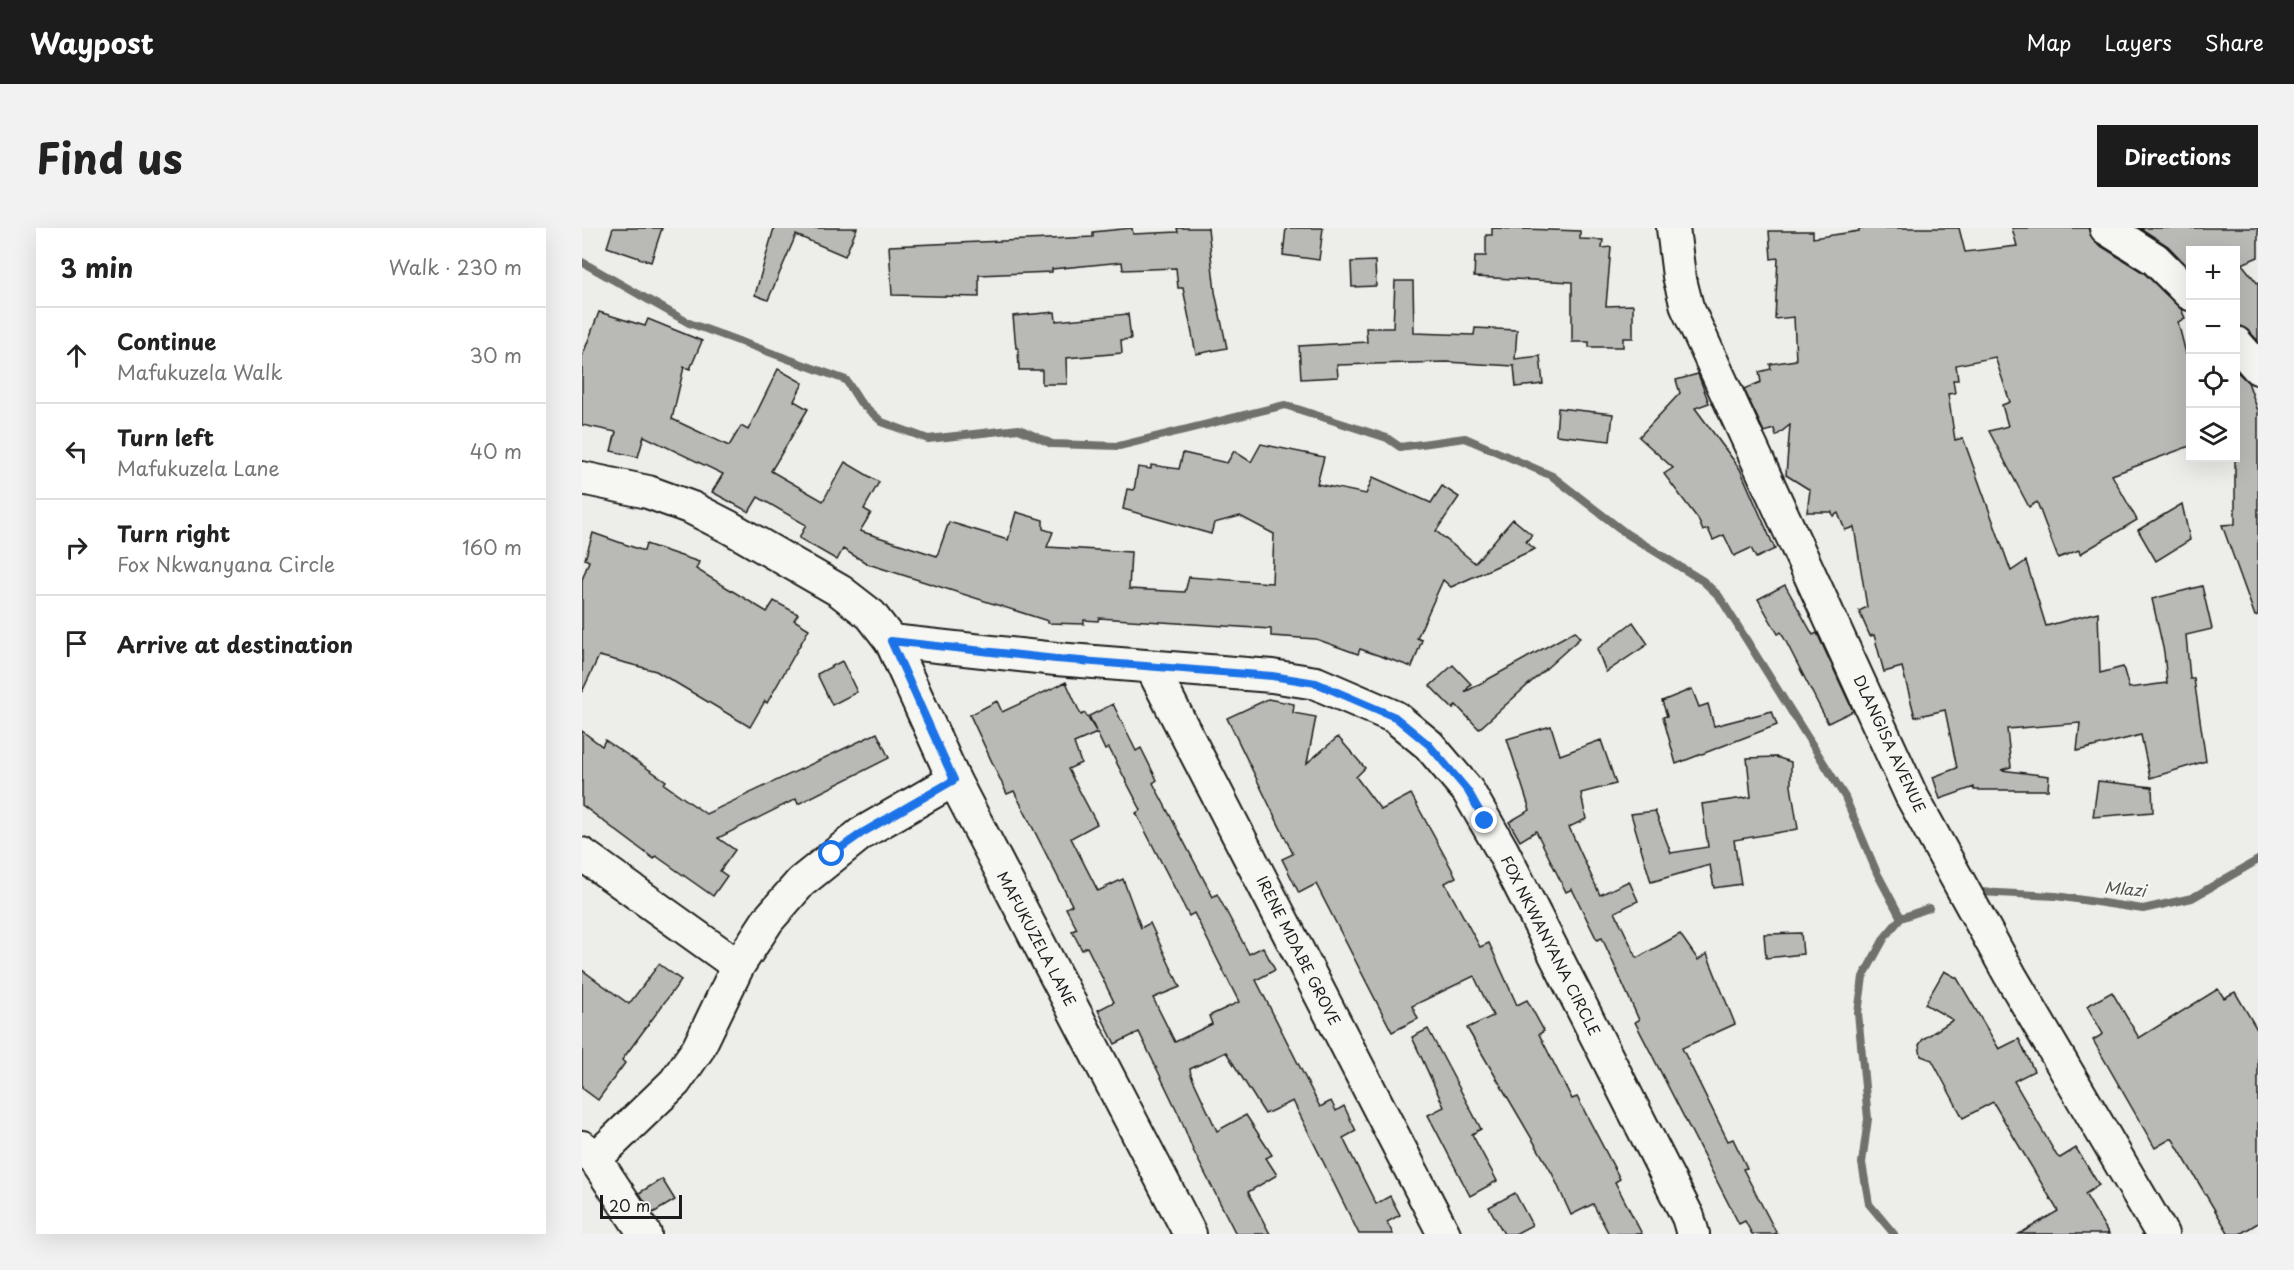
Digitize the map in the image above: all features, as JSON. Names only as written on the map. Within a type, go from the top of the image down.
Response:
[{"type":"street","name":"DLANGISA AVENUE","points":[[1672,228],[1679,276],[1696,327],[1911,795],[2010,975],[2162,1234]]},
{"type":"street","points":[[2106,228],[2155,259],[2186,290]]},
{"type":"street","points":[[2240,348],[2258,368]]},
{"type":"street","points":[[582,478],[648,492],[692,508],[729,527],[840,591],[871,615],[891,641]]},
{"type":"street","name":"FOX NKWANYANA CIRCLE","points":[[891,641],[1152,668],[1272,676],[1316,683],[1395,717],[1429,745],[1468,791],[1502,850],[1688,1217],[1693,1234]]},
{"type":"street","name":"MAFUKUZELA LANE","points":[[891,641],[954,780],[1190,1234]]},
{"type":"street","name":"IRENE MDABE GROVE","points":[[1152,668],[1444,1234]]},
{"type":"street","points":[[645,1234],[588,1153],[675,1082],[698,1049],[738,966],[768,920],[801,882],[862,833],[954,780]]},
{"type":"street","points":[[582,854],[738,966]]},
{"type":"building","points":[[613,228],[662,228],[651,262],[607,247]]},
{"type":"building","points":[[774,228],[857,228],[845,256],[796,235],[768,300],[755,295]]},
{"type":"building","points":[[1132,228],[1133,234],[1178,232],[1177,228],[1208,228],[1215,292],[1227,348],[1196,354],[1183,288],[1178,288],[1176,268],[1123,270],[1122,262],[1052,269],[1052,272],[979,275],[979,297],[892,295],[889,246],[1093,237],[1093,232]]},
{"type":"building","points":[[1286,228],[1323,228],[1319,260],[1283,255]]},
{"type":"building","points":[[1492,228],[1580,231],[1580,239],[1603,240],[1602,248],[1611,247],[1606,306],[1633,305],[1633,338],[1623,338],[1623,347],[1589,347],[1589,342],[1572,342],[1572,282],[1474,277],[1475,256],[1486,256],[1486,235],[1492,235]]},
{"type":"building","points":[[1859,228],[1959,228],[1965,252],[2017,246],[2012,228],[2088,228],[2096,243],[2144,273],[2181,309],[2185,318],[2178,322],[2186,353],[2186,447],[2112,475],[2137,520],[2080,554],[2079,550],[2058,558],[2037,502],[2029,507],[1989,431],[2008,426],[2002,405],[2010,402],[1995,357],[1956,365],[1958,380],[1953,380],[1955,393],[1948,394],[1955,440],[1963,438],[2011,571],[2026,561],[2046,626],[2098,612],[2100,673],[2123,667],[2129,688],[2167,683],[2164,652],[2152,599],[2202,586],[2212,629],[2186,635],[2190,679],[2194,679],[2206,761],[2150,778],[2141,735],[2077,751],[2080,723],[2007,729],[2011,767],[2001,770],[2049,776],[2048,790],[1974,790],[1974,787],[1940,799],[1933,777],[1957,768],[1945,710],[1915,717],[1902,667],[1884,672],[1874,635],[1870,636],[1859,611],[1867,607],[1854,527],[1845,530],[1838,513],[1833,516],[1832,512],[1807,512],[1810,490],[1786,475],[1790,425],[1776,436],[1774,429],[1764,432],[1744,389],[1761,382],[1759,372],[1771,369],[1770,364],[1796,360],[1794,317],[1775,319],[1778,258],[1771,259],[1769,231],[1813,231],[1813,238],[1859,231]]},
{"type":"building","points":[[2140,228],[2258,228],[2258,257],[2242,264],[2258,284],[2258,341],[2249,331],[2240,327],[2240,246],[2186,246],[2186,265],[2168,246]]},
{"type":"building","points":[[1375,261],[1376,286],[1352,287],[1351,262]]},
{"type":"building","points":[[1395,281],[1413,281],[1414,333],[1474,335],[1475,328],[1517,330],[1515,359],[1540,356],[1543,384],[1516,387],[1514,366],[1446,362],[1337,365],[1338,377],[1301,379],[1299,346],[1367,342],[1366,328],[1393,328]]},
{"type":"building","points":[[599,312],[645,326],[648,319],[702,341],[690,369],[684,367],[672,419],[729,446],[741,426],[748,430],[778,369],[803,383],[794,401],[808,409],[771,471],[823,501],[845,462],[879,482],[864,509],[871,513],[860,531],[937,556],[949,522],[1008,540],[1016,512],[1043,520],[1043,529],[1053,532],[1047,547],[1131,552],[1129,589],[1185,592],[1189,577],[1272,583],[1274,534],[1240,516],[1214,523],[1211,534],[1123,509],[1127,489],[1134,490],[1138,467],[1151,469],[1151,465],[1179,469],[1183,453],[1227,463],[1234,451],[1251,462],[1261,444],[1324,457],[1317,484],[1366,494],[1373,477],[1431,503],[1442,486],[1459,497],[1436,531],[1475,563],[1513,519],[1532,535],[1526,542],[1535,549],[1451,587],[1443,580],[1417,638],[1422,640],[1412,667],[1360,649],[1358,654],[1316,639],[1271,636],[1271,629],[1099,618],[1098,621],[1084,620],[1084,624],[1048,623],[1048,621],[868,564],[843,549],[837,560],[799,538],[806,525],[758,497],[749,512],[712,492],[723,474],[644,436],[638,457],[611,451],[616,432],[582,425],[582,357]]},
{"type":"building","points":[[1055,312],[1056,321],[1128,314],[1131,339],[1121,340],[1122,353],[1066,358],[1067,384],[1042,384],[1042,370],[1019,370],[1013,316]]},
{"type":"building","points":[[1698,374],[1709,403],[1695,408],[1740,469],[1775,549],[1756,558],[1751,548],[1734,556],[1724,535],[1713,540],[1708,529],[1703,531],[1698,519],[1664,474],[1673,468],[1639,437],[1680,393],[1676,380]]},
{"type":"building","points":[[2240,375],[2248,382],[2258,411],[2258,615],[2255,616],[2222,525],[2235,524],[2235,462],[2240,462]]},
{"type":"building","points":[[1558,408],[1613,414],[1610,441],[1556,435]]},
{"type":"building","points":[[2182,504],[2190,540],[2156,561],[2138,530]]},
{"type":"building","points":[[593,533],[644,551],[646,544],[699,562],[696,569],[767,612],[774,601],[798,614],[794,620],[809,629],[767,703],[765,701],[750,727],[656,671],[599,656],[582,692],[582,580],[589,561],[585,559]]},
{"type":"building","points":[[1785,585],[1813,635],[1817,633],[1853,711],[1828,723],[1781,632],[1778,634],[1758,599]]},
{"type":"building","points":[[1633,622],[1648,644],[1606,672],[1597,649]]},
{"type":"building","points":[[1575,631],[1580,638],[1479,729],[1456,705],[1453,709],[1430,686],[1453,665],[1471,684],[1465,692]]},
{"type":"building","points":[[842,661],[857,692],[832,705],[817,674]]},
{"type":"building","points":[[1066,682],[1081,715],[1085,713],[1096,731],[1089,716],[1113,704],[1136,751],[1141,748],[1157,780],[1153,783],[1213,897],[1217,894],[1249,954],[1263,947],[1275,970],[1256,980],[1320,1107],[1331,1101],[1336,1111],[1344,1106],[1356,1131],[1343,1138],[1376,1204],[1390,1196],[1400,1215],[1387,1222],[1393,1234],[1359,1234],[1293,1101],[1265,1114],[1226,1052],[1190,1069],[1191,1075],[1217,1131],[1246,1115],[1272,1155],[1266,1158],[1277,1175],[1248,1192],[1270,1234],[1236,1234],[1193,1150],[1180,1117],[1139,1032],[1115,1044],[1098,1010],[1114,1002],[1087,947],[1082,950],[1072,931],[1077,929],[1066,908],[1072,905],[1014,791],[1007,794],[970,715],[997,701],[1002,712]],"holes":[[[1097,733],[1105,750],[1109,748],[1141,810],[1136,813],[1189,916],[1194,913],[1239,1002],[1209,1016],[1212,1024],[1175,1042],[1153,998],[1180,987],[1150,923],[1141,928],[1123,879],[1098,891],[1071,838],[1097,824],[1068,769],[1081,763],[1074,743]]]},
{"type":"building","points":[[1692,689],[1699,707],[1708,704],[1714,726],[1772,711],[1777,725],[1676,764],[1663,717],[1667,716],[1662,701]]},
{"type":"building","points":[[1268,699],[1294,704],[1293,713],[1316,717],[1307,763],[1338,737],[1365,768],[1356,777],[1381,810],[1411,794],[1456,877],[1445,883],[1480,947],[1489,943],[1517,1005],[1527,1000],[1544,1031],[1539,1034],[1572,1099],[1577,1097],[1620,1179],[1615,1182],[1642,1234],[1609,1234],[1593,1204],[1571,1215],[1552,1173],[1467,1028],[1493,1016],[1474,976],[1412,1006],[1418,1019],[1392,1032],[1316,884],[1299,893],[1282,859],[1293,854],[1227,718]]},
{"type":"building","points":[[1551,726],[1560,755],[1601,740],[1616,784],[1581,793],[1586,819],[1569,827],[1600,895],[1629,881],[1638,901],[1615,912],[1637,958],[1680,934],[1698,960],[1707,954],[1735,1024],[1682,1048],[1728,1141],[1733,1139],[1747,1168],[1743,1169],[1777,1234],[1752,1234],[1745,1221],[1739,1224],[1635,1022],[1639,1020],[1602,938],[1597,940],[1572,889],[1566,892],[1536,831],[1520,841],[1509,822],[1530,810],[1507,739]]},
{"type":"building","points":[[582,731],[602,746],[605,740],[666,781],[664,784],[706,814],[877,733],[889,758],[798,804],[796,799],[718,838],[735,850],[720,871],[727,876],[713,896],[656,856],[654,859],[582,805]]},
{"type":"building","points":[[1776,757],[1791,762],[1791,786],[1798,829],[1734,840],[1741,884],[1714,888],[1710,865],[1651,882],[1631,814],[1655,811],[1671,853],[1708,847],[1702,804],[1751,797],[1747,758]]},
{"type":"building","points":[[2098,781],[2152,787],[2153,812],[2093,817]]},
{"type":"building","points":[[1801,933],[1803,954],[1766,958],[1764,934]]},
{"type":"building","points":[[659,964],[681,980],[622,1060],[625,1063],[598,1100],[582,1088],[582,970],[629,1004]]},
{"type":"building","points":[[1944,971],[1957,978],[1999,1049],[2019,1039],[2034,1071],[2014,1081],[2057,1156],[2060,1158],[2076,1148],[2099,1185],[2085,1194],[2109,1234],[2019,1234],[2058,1211],[1993,1102],[1963,1118],[1932,1060],[1921,1056],[1919,1045],[1923,1039],[1953,1020],[1925,1004]]},
{"type":"building","points":[[2218,989],[2224,998],[2235,992],[2258,1031],[2258,1223],[2240,1234],[2229,1234],[2172,1138],[2155,1148],[2093,1040],[2103,1034],[2087,1006],[2112,992],[2139,1038]]},
{"type":"building","points":[[1428,1029],[1481,1129],[1472,1134],[1497,1181],[1470,1196],[1428,1115],[1444,1107],[1412,1037]]},
{"type":"building","points":[[662,1179],[675,1200],[653,1213],[639,1193]]},
{"type":"building","points":[[1515,1193],[1532,1225],[1515,1234],[1504,1234],[1489,1207]]},
{"type":"waterway","points":[[582,262],[689,323],[846,380],[860,402],[882,422],[928,439],[1019,429],[1052,444],[1119,446],[1285,405],[1387,438],[1400,447],[1465,438],[1552,476],[1627,534],[1703,581],[1719,596],[1845,797],[1877,873],[1901,918]]},
{"type":"waterway","name":"Mlazi","points":[[1979,892],[2056,896],[2143,909],[2192,898],[2258,860]]},
{"type":"waterway","points":[[1894,1234],[1869,1204],[1862,1163],[1868,1119],[1858,1013],[1863,977],[1885,937],[1901,918],[1929,908]]},
{"type":"route","points":[[832,854],[862,833],[954,780],[891,641],[1152,668],[1272,676],[1316,683],[1395,717],[1429,745],[1468,791],[1485,821]]}]
